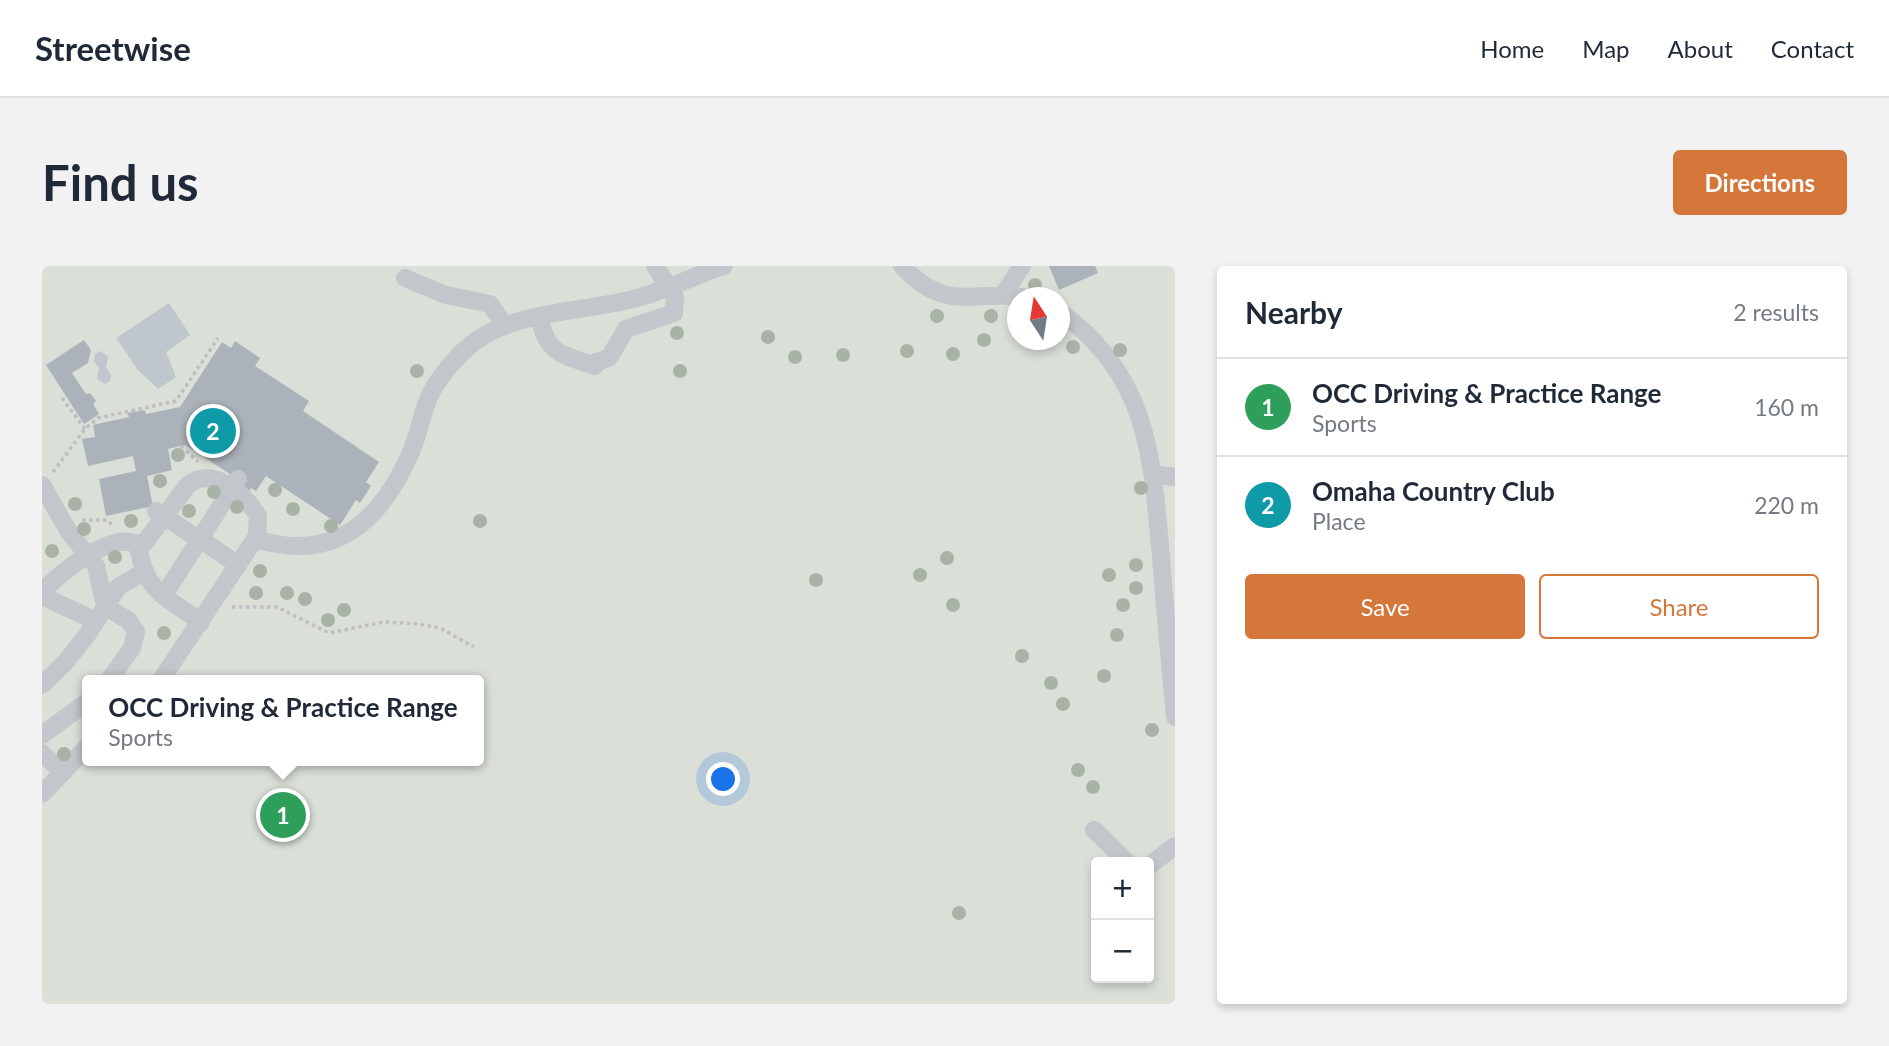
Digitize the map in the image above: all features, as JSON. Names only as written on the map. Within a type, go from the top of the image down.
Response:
[{"type":"lane","points":[[539,317],[545,339],[551,349],[595,366],[596,362],[609,358],[625,330],[671,315],[676,308],[669,286],[655,266]]},
{"type":"lane","points":[[255,539],[284,546],[315,547],[337,539],[366,518],[394,486],[412,450],[434,389],[474,342],[505,326],[647,295],[724,266]]},
{"type":"lane","points":[[902,266],[923,288],[943,295],[1007,295]]},
{"type":"lane","points":[[1003,295],[1022,266]]},
{"type":"lane","points":[[405,278],[446,295],[483,301],[496,311],[505,326]]},
{"type":"lane","points":[[647,295],[656,319]]},
{"type":"lane","points":[[1070,320],[1093,338],[1125,380],[1144,428],[1153,474],[1175,717]]},
{"type":"lane","points":[[1153,474],[1175,477]]},
{"type":"lane","points":[[112,675],[132,648],[136,632],[129,621],[42,594],[69,566],[121,541],[138,545],[150,538],[160,514],[196,479],[215,479],[235,484],[258,516],[259,530],[164,675]]},
{"type":"lane","points":[[48,483],[69,532],[100,575],[101,614]]},
{"type":"lane","points":[[164,595],[235,484]]},
{"type":"lane","points":[[160,514],[238,565]]},
{"type":"lane","points":[[138,545],[142,572],[151,585],[201,622]]},
{"type":"lane","points":[[42,685],[64,664],[120,585],[142,572]]},
{"type":"lane","points":[[42,735],[82,706]]},
{"type":"lane","points":[[42,752],[61,771]]},
{"type":"lane","points":[[42,794],[82,752]]},
{"type":"lane","points":[[1094,830],[1122,857]]},
{"type":"lane","points":[[1154,862],[1175,846]]},
{"type":"path","points":[[48,483],[55,466],[97,418],[176,401],[218,338]]},
{"type":"path","points":[[62,398],[85,429]]},
{"type":"path","points":[[181,446],[195,457],[199,467]]},
{"type":"path","points":[[77,516],[95,521]]},
{"type":"path","points":[[212,604],[276,607],[329,634],[384,622],[419,624],[440,628],[474,647]]},
{"type":"shaded area","points":[[42,266],[1175,266],[1175,1004],[42,1004]]},
{"type":"shaded area","points":[[169,303],[190,335],[166,352],[176,377],[158,389],[138,370],[116,338]]},
{"type":"shaded area","points":[[101,351],[108,357],[106,367],[111,375],[110,381],[105,384],[97,379],[99,368],[94,361],[95,354]]},
{"type":"building","points":[[1049,266],[1095,266],[1098,273],[1066,287],[1058,287]]},
{"type":"building","points":[[84,340],[91,350],[88,363],[72,373],[86,394],[90,393],[96,401],[93,404],[99,414],[84,424],[46,365]]},
{"type":"building","points":[[235,341],[260,358],[255,366],[309,401],[303,411],[379,462],[366,482],[371,486],[360,503],[356,500],[340,525],[266,476],[256,491],[251,488],[240,504],[220,490],[230,474],[185,445],[168,449],[172,470],[147,476],[153,506],[106,516],[99,479],[136,471],[133,456],[88,466],[82,439],[95,437],[93,425],[129,417],[128,413],[145,410],[146,414],[180,407],[222,342],[231,348]]},
{"type":"place","name":"Omaha Country Club","points":[[213,431]]},
{"type":"place","name":"OCC Driving & Practice Range","points":[[283,815]]}]
